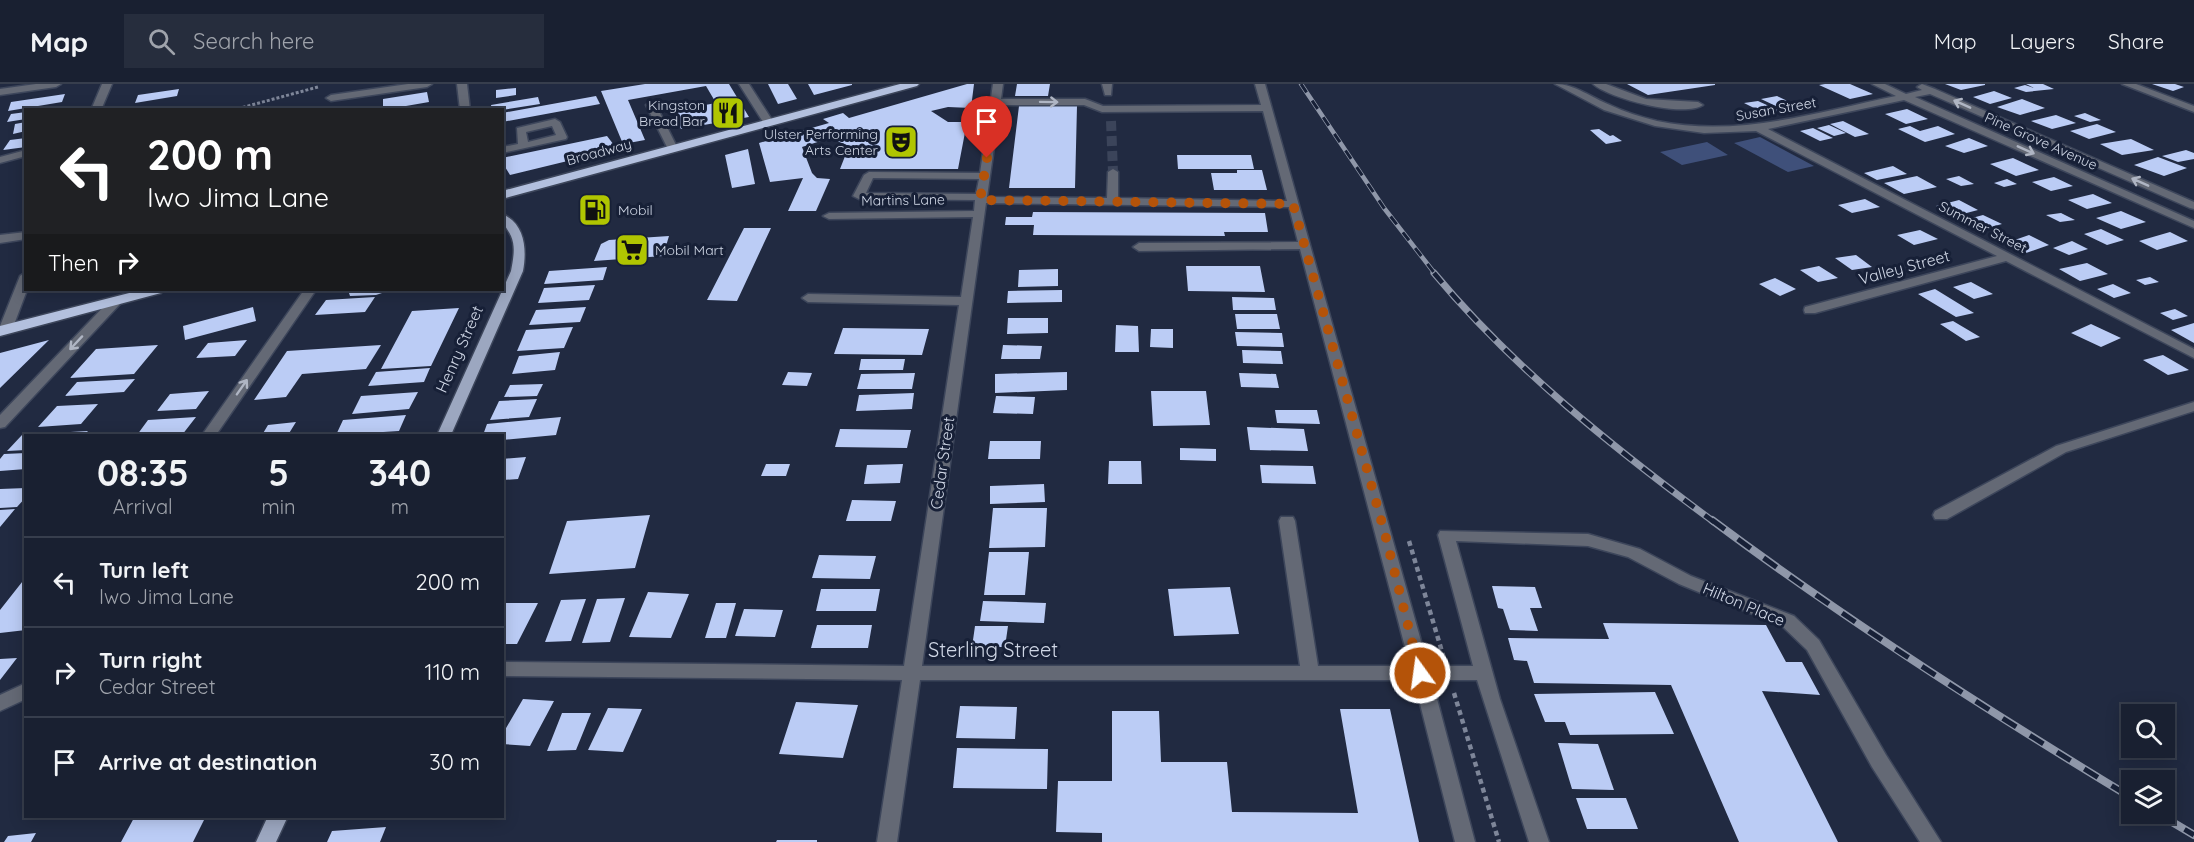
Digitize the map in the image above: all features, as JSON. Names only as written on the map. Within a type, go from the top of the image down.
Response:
[{"type":"highway","name":"Broadway","points":[[504,194],[913,84]]},
{"type":"highway","points":[[3,331],[152,291]]},
{"type":"main road","name":"Henry Street","points":[[504,218],[519,236],[521,253],[508,281]]},
{"type":"main road","name":"Henry Street","points":[[444,434],[504,291]]},
{"type":"main road","points":[[266,842],[277,818]]},
{"type":"street","points":[[0,92],[56,84]]},
{"type":"street","points":[[97,108],[107,84]]},
{"type":"street","points":[[331,98],[427,84]]},
{"type":"street","points":[[462,84],[465,108]]},
{"type":"street","points":[[744,84],[769,123]]},
{"type":"street","name":"Cedar Street","points":[[887,842],[998,84]]},
{"type":"street","points":[[1260,84],[1385,534],[1466,842]]},
{"type":"street","name":"Susan Street","points":[[1560,84],[1594,104],[1623,116],[1695,130],[1731,131],[1758,128],[1932,91]]},
{"type":"street","points":[[1598,84],[1631,99],[1659,106],[1698,105]]},
{"type":"street","name":"Pine Grove Avenue","points":[[1876,84],[2194,225]]},
{"type":"street","name":"Pine Grove Avenue","points":[[1916,84],[2194,206]]},
{"type":"street","points":[[2127,84],[2194,109]]},
{"type":"street","points":[[995,102],[1084,102],[1102,109],[1267,108]]},
{"type":"street","points":[[651,105],[673,149]]},
{"type":"street","points":[[1102,109],[1111,121]]},
{"type":"street","name":"Summer Street","points":[[1758,128],[2194,354]]},
{"type":"street","points":[[504,150],[523,146]]},
{"type":"street","points":[[0,160],[24,154]]},
{"type":"street","points":[[1112,202],[1113,172]]},
{"type":"street","points":[[984,176],[869,175],[859,196],[979,204],[1112,202],[1293,204]]},
{"type":"street","points":[[2144,203],[2194,195]]},
{"type":"street","name":"Martins Lane","points":[[829,216],[979,204]]},
{"type":"street","points":[[0,239],[24,235]]},
{"type":"street","points":[[1139,248],[1305,245]]},
{"type":"street","name":"Valley Street","points":[[1810,310],[2008,257]]},
{"type":"street","points":[[3,331],[24,281]]},
{"type":"street","points":[[210,434],[309,291]]},
{"type":"street","points":[[808,298],[965,302]]},
{"type":"street","points":[[0,424],[116,300]]},
{"type":"street","points":[[1941,515],[2061,448],[2194,406]]},
{"type":"street","points":[[1287,521],[1310,673]]},
{"type":"street","name":"Hilton Place","points":[[1484,673],[1446,535],[1588,540],[1634,553],[1685,580],[1788,621],[1813,645],[1879,761],[1932,842]]},
{"type":"street","name":"Sterling Street","points":[[504,669],[912,673],[1484,673]]},
{"type":"street","points":[[1484,673],[1539,842]]},
{"type":"street","points":[[0,704],[24,691]]},
{"type":"path","points":[[240,108],[328,84]]},
{"type":"shaded area","points":[[1760,137],[1814,166],[1788,172],[1734,143]]},
{"type":"shaded area","points":[[1707,142],[1728,155],[1682,165],[1660,152]]},
{"type":"building","points":[[645,84],[729,84],[749,117],[681,129],[672,111],[716,103],[706,86],[628,100],[645,140],[623,144],[601,91]]},
{"type":"building","points":[[768,84],[788,84],[797,99],[778,104]]},
{"type":"building","points":[[808,84],[852,84],[852,85],[814,95]]},
{"type":"building","points":[[967,84],[974,84],[971,108],[948,107],[931,111],[948,122],[967,122],[958,169],[840,169],[849,146],[830,138],[802,147],[812,173],[817,178],[830,179],[816,211],[788,211],[803,178],[770,182],[759,143],[829,123],[823,119],[843,113],[849,118]]},
{"type":"building","points":[[1017,84],[1050,84],[1048,96],[1015,96]]},
{"type":"building","points":[[1627,84],[1715,84],[1715,85],[1648,95]]},
{"type":"building","points":[[1850,84],[1873,94],[1850,99],[1819,85]]},
{"type":"building","points":[[1945,84],[1985,84],[1985,85],[1961,90]]},
{"type":"building","points":[[2026,84],[2043,84],[2054,89],[2026,92],[2014,88],[2025,85],[2034,88]]},
{"type":"building","points":[[2152,84],[2175,84],[2184,87],[2173,91]]},
{"type":"building","points":[[516,88],[516,95],[496,98],[496,90]]},
{"type":"building","points":[[179,89],[177,96],[135,103],[138,95]]},
{"type":"building","points":[[1994,91],[2012,98],[1990,104],[1973,97]]},
{"type":"building","points":[[427,92],[429,102],[383,108],[383,99]]},
{"type":"building","points":[[65,94],[62,102],[8,111],[11,102]]},
{"type":"building","points":[[596,96],[600,104],[504,122],[504,113]]},
{"type":"building","points":[[1777,96],[1798,106],[1782,109],[1761,99]]},
{"type":"building","points":[[538,97],[540,104],[504,110],[492,108],[491,105]]},
{"type":"building","points":[[2022,99],[2045,108],[2020,115],[1997,107]]},
{"type":"building","points":[[1758,101],[1782,112],[1768,115],[1744,103]]},
{"type":"building","points":[[1019,106],[1077,106],[1075,188],[1009,188]]},
{"type":"building","points":[[1907,109],[1928,119],[1906,124],[1885,114]]},
{"type":"building","points":[[24,112],[24,119],[7,122],[11,114]]},
{"type":"building","points":[[2085,113],[2101,120],[2090,122],[2074,116]]},
{"type":"building","points":[[2056,115],[2076,123],[2052,129],[2031,121]]},
{"type":"building","points":[[1843,121],[1869,134],[1855,137],[1830,124]]},
{"type":"building","points":[[24,122],[24,131],[13,134],[15,124]]},
{"type":"building","points":[[2097,124],[2116,132],[2089,139],[2070,131]]},
{"type":"building","points":[[1829,125],[1846,133],[1834,136],[1817,128]]},
{"type":"building","points":[[1910,126],[1920,131],[1938,126],[1955,134],[1925,142],[1898,129]]},
{"type":"building","points":[[1813,128],[1833,138],[1820,141],[1800,131]]},
{"type":"building","points":[[1599,129],[1622,141],[1606,144],[1590,130]]},
{"type":"building","points":[[607,136],[617,149],[510,175],[504,165],[504,158]]},
{"type":"building","points":[[24,138],[24,147],[3,150],[10,140]]},
{"type":"building","points":[[1969,138],[1988,146],[1964,153],[1945,146]]},
{"type":"building","points":[[2131,139],[2154,150],[2122,155],[2100,144]]},
{"type":"building","points":[[748,149],[755,184],[732,188],[725,155]]},
{"type":"building","points":[[2186,150],[2194,153],[2194,159],[2178,162],[2162,156]]},
{"type":"building","points":[[1177,155],[1251,155],[1254,169],[1178,169]]},
{"type":"building","points":[[2158,157],[2187,168],[2164,176],[2134,165]]},
{"type":"building","points":[[2013,158],[2039,170],[2016,176],[1990,164]]},
{"type":"building","points":[[1893,166],[1907,174],[1877,180],[1864,173]]},
{"type":"building","points":[[1237,170],[1262,170],[1267,190],[1214,190],[1211,173],[1237,173]]},
{"type":"building","points":[[1917,176],[1937,187],[1904,194],[1884,183]]},
{"type":"building","points":[[1959,176],[1974,184],[1961,186],[1946,179]]},
{"type":"building","points":[[2054,177],[2073,186],[2051,191],[2032,182]]},
{"type":"building","points":[[2007,179],[2017,184],[2004,187],[1994,183]]},
{"type":"building","points":[[2093,194],[2112,203],[2087,209],[2068,200]]},
{"type":"building","points":[[1865,199],[1880,207],[1852,213],[1838,205]]},
{"type":"building","name":"Mobil","points":[[609,200],[602,219],[581,221],[588,202]]},
{"type":"building","points":[[1959,200],[1978,210],[1955,216],[1936,206]]},
{"type":"building","points":[[2121,211],[2146,222],[2121,229],[2096,218]]},
{"type":"building","points":[[1033,212],[1265,213],[1268,232],[1224,232],[1225,236],[1033,235],[1034,225],[1005,225],[1006,217],[1032,217]]},
{"type":"building","points":[[2061,213],[2075,220],[2060,222],[2046,215]]},
{"type":"building","points":[[1983,215],[2002,224],[1980,230],[1961,221]]},
{"type":"building","points":[[744,228],[771,228],[737,301],[707,300]]},
{"type":"building","points":[[2101,229],[2124,240],[2107,245],[2084,234]]},
{"type":"building","points":[[1920,230],[1938,239],[1914,245],[1897,235]]},
{"type":"building","points":[[2170,232],[2188,241],[2157,250],[2139,241]]},
{"type":"building","points":[[2029,235],[2049,245],[2026,253],[2006,243]]},
{"type":"building","name":"Mobil Mart","points":[[669,236],[663,256],[594,261],[601,244],[609,240]]},
{"type":"building","points":[[2072,241],[2088,249],[2069,255],[2053,248]]},
{"type":"building","points":[[1856,255],[1872,267],[1852,270],[1835,258]]},
{"type":"building","points":[[2087,263],[2108,274],[2080,281],[2059,269]]},
{"type":"building","points":[[1186,266],[1260,266],[1265,292],[1188,291]]},
{"type":"building","points":[[1819,266],[1838,278],[1818,282],[1800,270]]},
{"type":"building","points":[[607,267],[603,280],[544,284],[549,271]]},
{"type":"building","points":[[1058,269],[1058,286],[1018,287],[1019,270]]},
{"type":"building","points":[[2150,277],[2159,282],[2145,285],[2136,280]]},
{"type":"building","points":[[1775,278],[1796,289],[1780,296],[1759,284]]},
{"type":"building","points":[[1971,282],[1993,294],[1974,299],[1953,287]]},
{"type":"building","points":[[2113,284],[2131,293],[2114,298],[2097,289]]},
{"type":"building","points":[[595,285],[589,300],[538,303],[544,288]]},
{"type":"building","points":[[1935,289],[1974,313],[1956,317],[1918,294]]},
{"type":"building","points":[[1062,290],[1062,302],[1007,303],[1008,291]]},
{"type":"building","points":[[348,291],[388,291],[376,295],[350,296]]},
{"type":"building","points":[[375,297],[365,312],[315,315],[326,300]]},
{"type":"building","points":[[1232,297],[1274,298],[1276,310],[1233,310]]},
{"type":"building","points":[[253,307],[256,321],[185,340],[183,326]]},
{"type":"building","points":[[586,307],[580,322],[529,325],[536,310]]},
{"type":"building","points":[[459,308],[431,366],[381,369],[412,311]]},
{"type":"building","points":[[2175,309],[2188,316],[2173,320],[2160,313]]},
{"type":"building","points":[[1235,314],[1277,314],[1280,329],[1237,329]]},
{"type":"building","points":[[1008,318],[1048,318],[1048,333],[1007,334]]},
{"type":"building","points":[[1953,321],[1980,337],[1966,341],[1940,324]]},
{"type":"building","points":[[2194,323],[2194,343],[2171,330]]},
{"type":"building","points":[[2091,324],[2121,338],[2101,347],[2071,333]]},
{"type":"building","points":[[1116,325],[1138,326],[1139,352],[1115,352]]},
{"type":"building","points":[[573,327],[564,348],[517,351],[526,330]]},
{"type":"building","points":[[843,328],[929,329],[922,355],[834,354]]},
{"type":"building","points":[[1151,329],[1173,329],[1173,348],[1150,347]]},
{"type":"building","points":[[1235,332],[1282,333],[1284,347],[1237,346]]},
{"type":"building","points":[[49,340],[0,388],[0,353]]},
{"type":"building","points":[[247,340],[235,356],[196,358],[208,343]]},
{"type":"building","points":[[158,345],[134,374],[70,378],[96,349]]},
{"type":"building","points":[[381,345],[366,369],[302,374],[286,397],[254,400],[287,351]]},
{"type":"building","points":[[1003,345],[1042,346],[1040,359],[1001,359]]},
{"type":"building","points":[[1242,350],[1281,351],[1283,364],[1243,363]]},
{"type":"building","points":[[560,352],[555,370],[512,374],[519,356]]},
{"type":"building","points":[[2163,355],[2189,370],[2168,375],[2143,360]]},
{"type":"building","points":[[861,359],[905,359],[903,370],[859,370]]},
{"type":"building","points":[[430,368],[424,382],[368,386],[376,372]]},
{"type":"building","points":[[788,372],[812,373],[807,386],[782,385]]},
{"type":"building","points":[[1067,372],[1067,390],[995,393],[995,374]]},
{"type":"building","points":[[915,373],[912,389],[857,389],[861,374]]},
{"type":"building","points":[[1239,373],[1276,374],[1279,388],[1241,387]]},
{"type":"building","points":[[135,379],[124,392],[65,396],[77,382]]},
{"type":"building","points":[[543,384],[537,396],[504,397],[510,385]]},
{"type":"building","points":[[209,391],[196,409],[157,411],[170,394]]},
{"type":"building","points":[[1151,391],[1206,391],[1210,425],[1153,426]]},
{"type":"building","points":[[418,392],[409,409],[352,414],[361,396]]},
{"type":"building","points":[[914,393],[912,409],[856,411],[859,395]]},
{"type":"building","points":[[996,396],[1035,397],[1033,414],[993,413]]},
{"type":"building","points":[[537,399],[529,417],[490,420],[499,401]]},
{"type":"building","points":[[98,404],[81,424],[38,427],[57,406]]},
{"type":"building","points":[[1275,410],[1317,410],[1320,424],[1277,423]]},
{"type":"building","points":[[406,415],[399,431],[336,434],[343,420]]},
{"type":"building","points":[[196,417],[183,434],[138,434],[148,420]]},
{"type":"building","points":[[561,417],[556,435],[504,440],[504,434],[483,434],[487,424]]},
{"type":"building","points":[[296,422],[289,434],[263,434],[268,425]]},
{"type":"building","points":[[1247,427],[1304,429],[1308,451],[1250,450]]},
{"type":"building","points":[[840,429],[911,430],[907,448],[835,447]]},
{"type":"building","points":[[88,431],[85,434],[53,433]]},
{"type":"building","points":[[22,435],[24,435],[24,450],[7,451]]},
{"type":"building","points":[[990,441],[1041,441],[1040,459],[988,459]]},
{"type":"building","points":[[1180,448],[1216,449],[1216,461],[1180,460]]},
{"type":"building","points":[[24,453],[24,469],[0,471],[0,459],[4,454]]},
{"type":"building","points":[[526,457],[518,479],[504,480],[504,459]]},
{"type":"building","points":[[1109,461],[1141,461],[1142,484],[1108,484]]},
{"type":"building","points":[[766,464],[790,464],[786,476],[761,476]]},
{"type":"building","points":[[903,464],[900,483],[864,484],[867,465]]},
{"type":"building","points":[[1260,465],[1313,466],[1316,484],[1262,483]]},
{"type":"building","points":[[1044,484],[1045,502],[990,504],[990,486]]},
{"type":"building","points":[[24,488],[24,499],[17,507],[0,508],[0,489]]},
{"type":"building","points":[[852,500],[896,501],[891,521],[846,521]]},
{"type":"building","points":[[993,508],[1047,508],[1045,547],[989,548]]},
{"type":"building","points":[[15,509],[0,527],[0,510]]},
{"type":"building","points":[[650,515],[635,568],[549,574],[567,521]]},
{"type":"building","points":[[989,552],[1029,552],[1025,595],[984,595]]},
{"type":"building","points":[[819,555],[876,556],[870,579],[812,578]]},
{"type":"building","points":[[24,580],[24,630],[0,633],[0,610]]},
{"type":"building","points":[[1492,586],[1535,587],[1542,608],[1530,608],[1538,631],[1510,630],[1503,609],[1498,608]]},
{"type":"building","points":[[1230,587],[1239,634],[1174,636],[1168,589]]},
{"type":"building","points":[[821,589],[880,589],[876,611],[816,611]]},
{"type":"building","points":[[648,592],[689,594],[671,638],[629,637]]},
{"type":"building","points":[[625,598],[610,642],[582,643],[597,599]]},
{"type":"building","points":[[586,599],[571,641],[545,642],[561,600]]},
{"type":"building","points":[[983,601],[1046,603],[1044,623],[980,621]]},
{"type":"building","points":[[506,603],[538,603],[517,644],[504,644],[504,606]]},
{"type":"building","points":[[716,603],[736,603],[726,638],[705,638]]},
{"type":"building","points":[[744,609],[783,610],[775,637],[735,636]]},
{"type":"building","points":[[1603,623],[1766,625],[1786,662],[1802,662],[1820,695],[1762,691],[1838,842],[1739,842],[1671,685],[1534,683],[1527,661],[1514,660],[1508,638],[1609,639]]},
{"type":"building","points":[[817,625],[872,625],[868,648],[811,648]]},
{"type":"building","points":[[975,626],[1008,626],[1005,647],[972,647]]},
{"type":"building","points":[[17,658],[0,680],[0,659]]},
{"type":"building","points":[[1655,692],[1674,734],[1570,735],[1565,722],[1545,722],[1534,694]]},
{"type":"building","points":[[523,699],[554,701],[530,746],[504,744],[504,732]]},
{"type":"building","points":[[796,702],[858,705],[843,758],[779,754]]},
{"type":"building","points":[[960,706],[1017,707],[1015,739],[956,738]]},
{"type":"building","points":[[608,708],[642,709],[623,752],[588,750]]},
{"type":"building","points":[[1340,709],[1390,709],[1419,842],[1102,842],[1102,833],[1056,832],[1058,781],[1112,781],[1112,711],[1159,711],[1161,762],[1227,762],[1232,812],[1358,813]]},
{"type":"building","points":[[562,713],[591,713],[576,750],[547,751]]},
{"type":"building","points":[[1558,743],[1598,744],[1614,790],[1572,789]]},
{"type":"building","points":[[957,748],[1048,749],[1047,789],[953,788]]},
{"type":"building","points":[[1576,798],[1626,798],[1638,829],[1587,829]]},
{"type":"building","points":[[134,818],[205,818],[193,842],[121,842]]},
{"type":"building","points":[[386,827],[380,842],[327,842],[332,831]]},
{"type":"building","points":[[36,833],[31,842],[4,842],[8,836]]},
{"type":"building","points":[[777,840],[817,840],[817,842],[776,842]]},
{"type":"tunnel","points":[[1111,121],[1113,172]]},
{"type":"railway","points":[[1301,84],[1384,208],[1436,275]]},
{"type":"railway","points":[[1434,273],[1497,342],[1566,406],[1714,522]]},
{"type":"railway","points":[[1712,520],[1814,594],[1919,664],[2121,791]]},
{"type":"railway","points":[[2175,824],[2194,835]]},
{"type":"place","name":"Kingston Bread Bar","points":[[728,113]]},
{"type":"place","name":"Ulster Performing Arts Center","points":[[901,142]]},
{"type":"place","name":"Mobil","points":[[595,210]]},
{"type":"place","name":"Mobil Mart","points":[[632,250]]},
{"type":"route","points":[[987,158],[980,200],[1293,204],[1385,534],[1420,673]]}]
